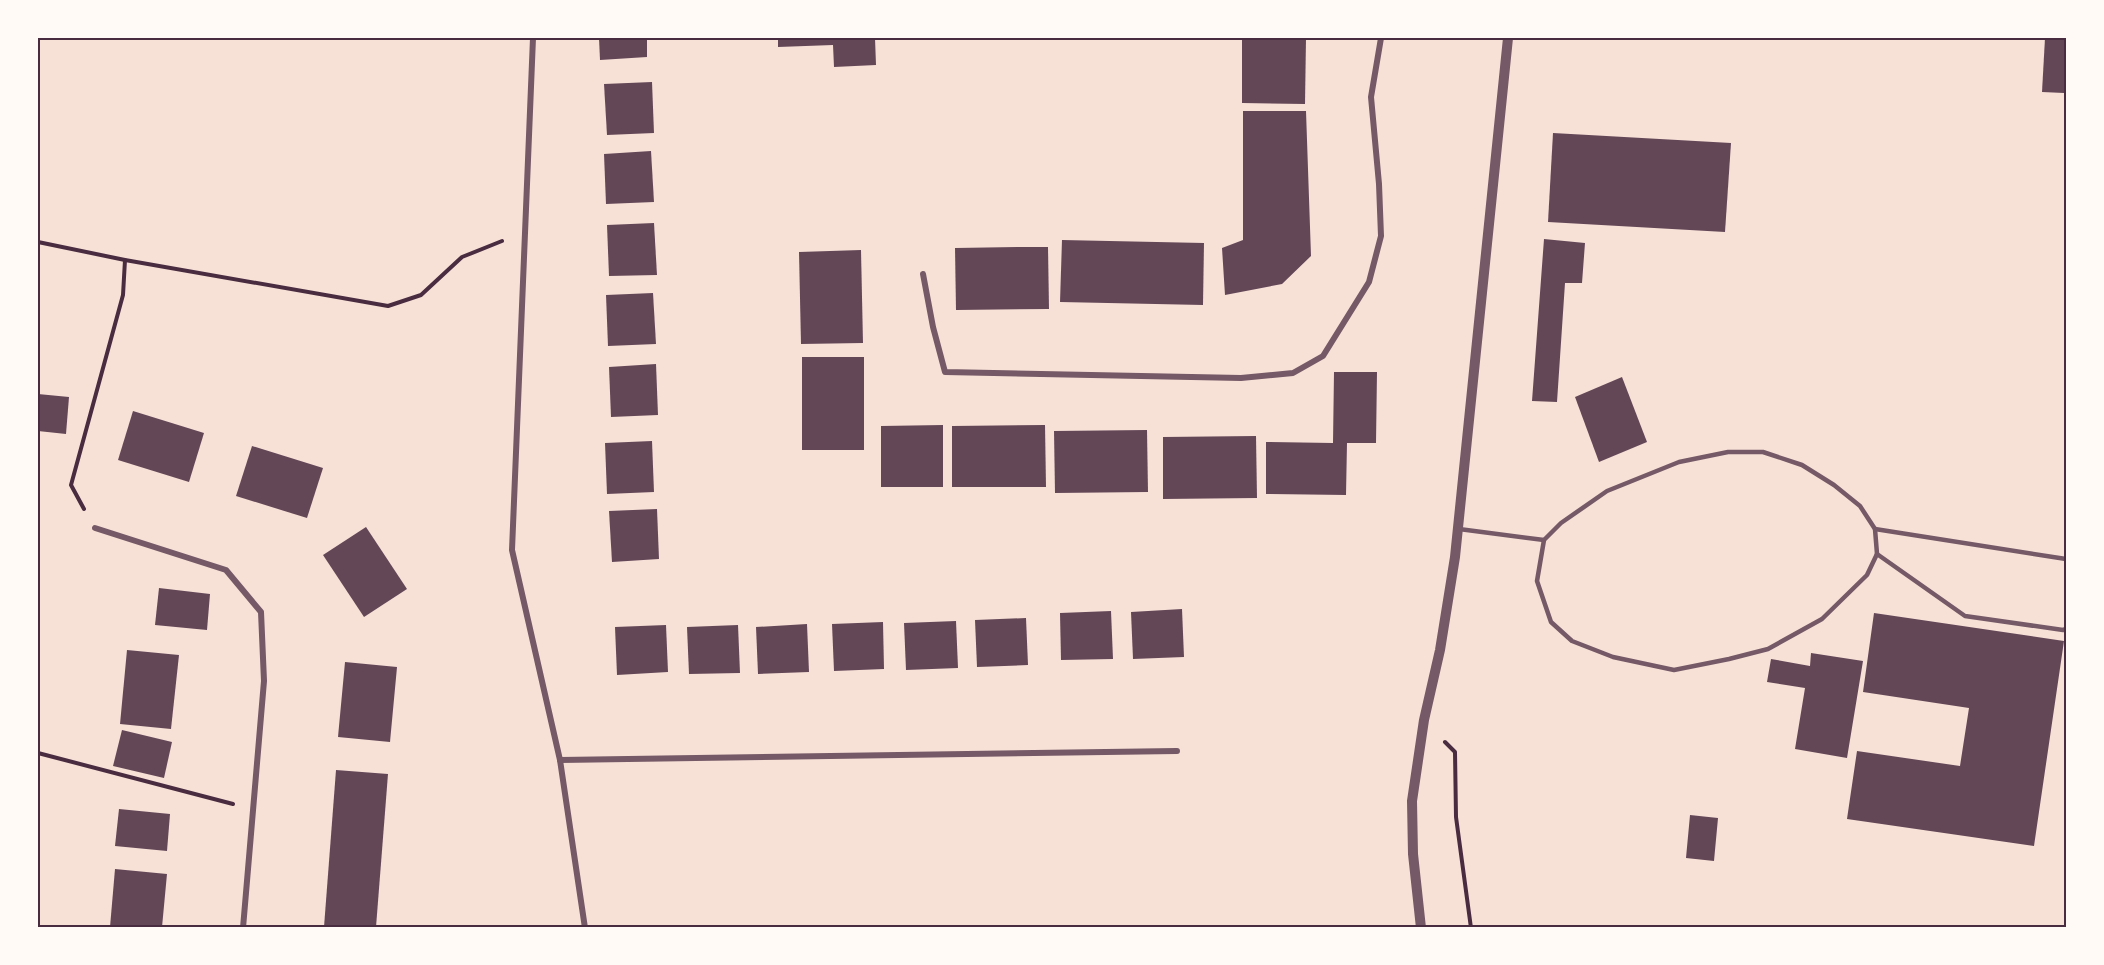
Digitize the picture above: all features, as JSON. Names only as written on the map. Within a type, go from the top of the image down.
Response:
[{"type":"street","points":[[533,38],[512,550],[560,760],[585,927]]},
{"type":"street","points":[[923,274],[933,327],[945,372],[1241,378],[1293,373],[1323,356],[1369,282],[1381,236],[1371,97],[1381,38]]},
{"type":"street","points":[[1420,927],[1413,854],[1412,801],[1424,720],[1440,650],[1458,529],[1508,38]]},
{"type":"street","points":[[94,528],[226,570],[261,612],[264,681],[243,927]]},
{"type":"street","points":[[560,760],[1177,751]]},
{"type":"lane","points":[[1728,452],[1763,452],[1802,465],[1834,485],[1860,506],[1875,529],[1877,554],[1867,575],[1822,620],[1768,649],[1674,670],[1613,657],[1572,641],[1551,622],[1537,581],[1544,540],[1561,524],[1607,491],[1679,462],[1728,452]]},
{"type":"lane","points":[[1458,529],[1544,540]]},
{"type":"lane","points":[[1875,529],[2067,559]]},
{"type":"lane","points":[[1877,554],[1965,616],[2067,629]]},
{"type":"path","points":[[38,242],[125,260],[388,306],[421,295],[462,257],[525,231]]},
{"type":"path","points":[[94,528],[71,485],[123,295],[125,260]]},
{"type":"path","points":[[1424,720],[1455,752],[1456,817],[1471,927]]},
{"type":"path","points":[[38,753],[254,809]]},
{"type":"building","points":[[599,38],[647,38],[647,57],[600,60]]},
{"type":"building","points":[[778,38],[875,38],[876,65],[834,67],[833,45],[778,47]]},
{"type":"building","points":[[1242,38],[1306,38],[1305,104],[1242,103]]},
{"type":"building","points":[[2045,38],[2066,38],[2064,93],[2042,92]]},
{"type":"building","points":[[652,82],[654,133],[607,135],[604,84]]},
{"type":"building","points":[[1243,111],[1306,111],[1311,256],[1282,284],[1225,295],[1222,248],[1243,240]]},
{"type":"building","points":[[1553,133],[1731,143],[1725,232],[1548,222]]},
{"type":"building","points":[[651,151],[654,202],[606,204],[604,154]]},
{"type":"building","points":[[654,223],[657,275],[609,276],[607,225]]},
{"type":"building","points":[[1544,239],[1585,243],[1582,283],[1565,283],[1557,402],[1532,401]]},
{"type":"building","points":[[1062,240],[1204,243],[1203,305],[1060,302]]},
{"type":"building","points":[[1048,247],[1049,309],[956,310],[955,248]]},
{"type":"building","points":[[861,250],[863,343],[801,344],[799,252]]},
{"type":"building","points":[[653,293],[656,344],[608,346],[606,295]]},
{"type":"building","points":[[802,357],[864,357],[864,450],[802,450]]},
{"type":"building","points":[[656,364],[658,415],[611,417],[609,367]]},
{"type":"building","points":[[1334,372],[1377,372],[1376,443],[1347,443],[1346,495],[1266,494],[1266,442],[1333,443]]},
{"type":"building","points":[[1622,377],[1647,442],[1599,462],[1575,397]]},
{"type":"building","points":[[38,394],[69,397],[66,434],[38,431]]},
{"type":"building","points":[[133,411],[204,433],[189,482],[118,460]]},
{"type":"building","points":[[943,425],[943,487],[881,487],[881,426]]},
{"type":"building","points":[[1045,425],[1046,487],[952,487],[952,426]]},
{"type":"building","points":[[1147,430],[1148,492],[1055,493],[1054,431]]},
{"type":"building","points":[[1256,436],[1257,498],[1163,499],[1163,437]]},
{"type":"building","points":[[652,441],[654,492],[607,494],[605,443]]},
{"type":"building","points":[[252,446],[323,468],[307,518],[236,496]]},
{"type":"building","points":[[657,509],[659,559],[612,562],[609,511]]},
{"type":"building","points":[[366,527],[407,589],[364,617],[323,555]]},
{"type":"building","points":[[159,588],[210,594],[207,630],[155,625]]},
{"type":"building","points":[[1182,609],[1184,657],[1133,659],[1131,612]]},
{"type":"building","points":[[1111,611],[1113,659],[1061,660],[1060,613]]},
{"type":"building","points":[[1874,613],[2064,641],[2034,846],[1847,819],[1857,751],[1960,766],[1969,708],[1863,692]]},
{"type":"building","points":[[1026,618],[1028,665],[977,667],[975,620]]},
{"type":"building","points":[[956,621],[958,668],[906,670],[904,623]]},
{"type":"building","points":[[883,622],[884,669],[834,671],[832,624]]},
{"type":"building","points":[[807,624],[809,672],[758,674],[756,627]]},
{"type":"building","points":[[666,625],[668,672],[617,675],[615,627]]},
{"type":"building","points":[[738,625],[740,673],[689,674],[687,627]]},
{"type":"building","points":[[127,650],[179,655],[171,729],[120,724]]},
{"type":"building","points":[[1811,653],[1863,661],[1847,758],[1795,749],[1805,688],[1767,682],[1771,659],[1810,666]]},
{"type":"building","points":[[345,662],[397,667],[390,742],[338,737]]},
{"type":"building","points":[[122,730],[172,742],[164,778],[113,766]]},
{"type":"building","points":[[336,770],[388,774],[376,927],[324,927]]},
{"type":"building","points":[[119,809],[170,814],[167,851],[115,846]]},
{"type":"building","points":[[1690,815],[1718,818],[1714,861],[1686,858]]},
{"type":"building","points":[[115,869],[167,874],[162,927],[110,927]]}]
